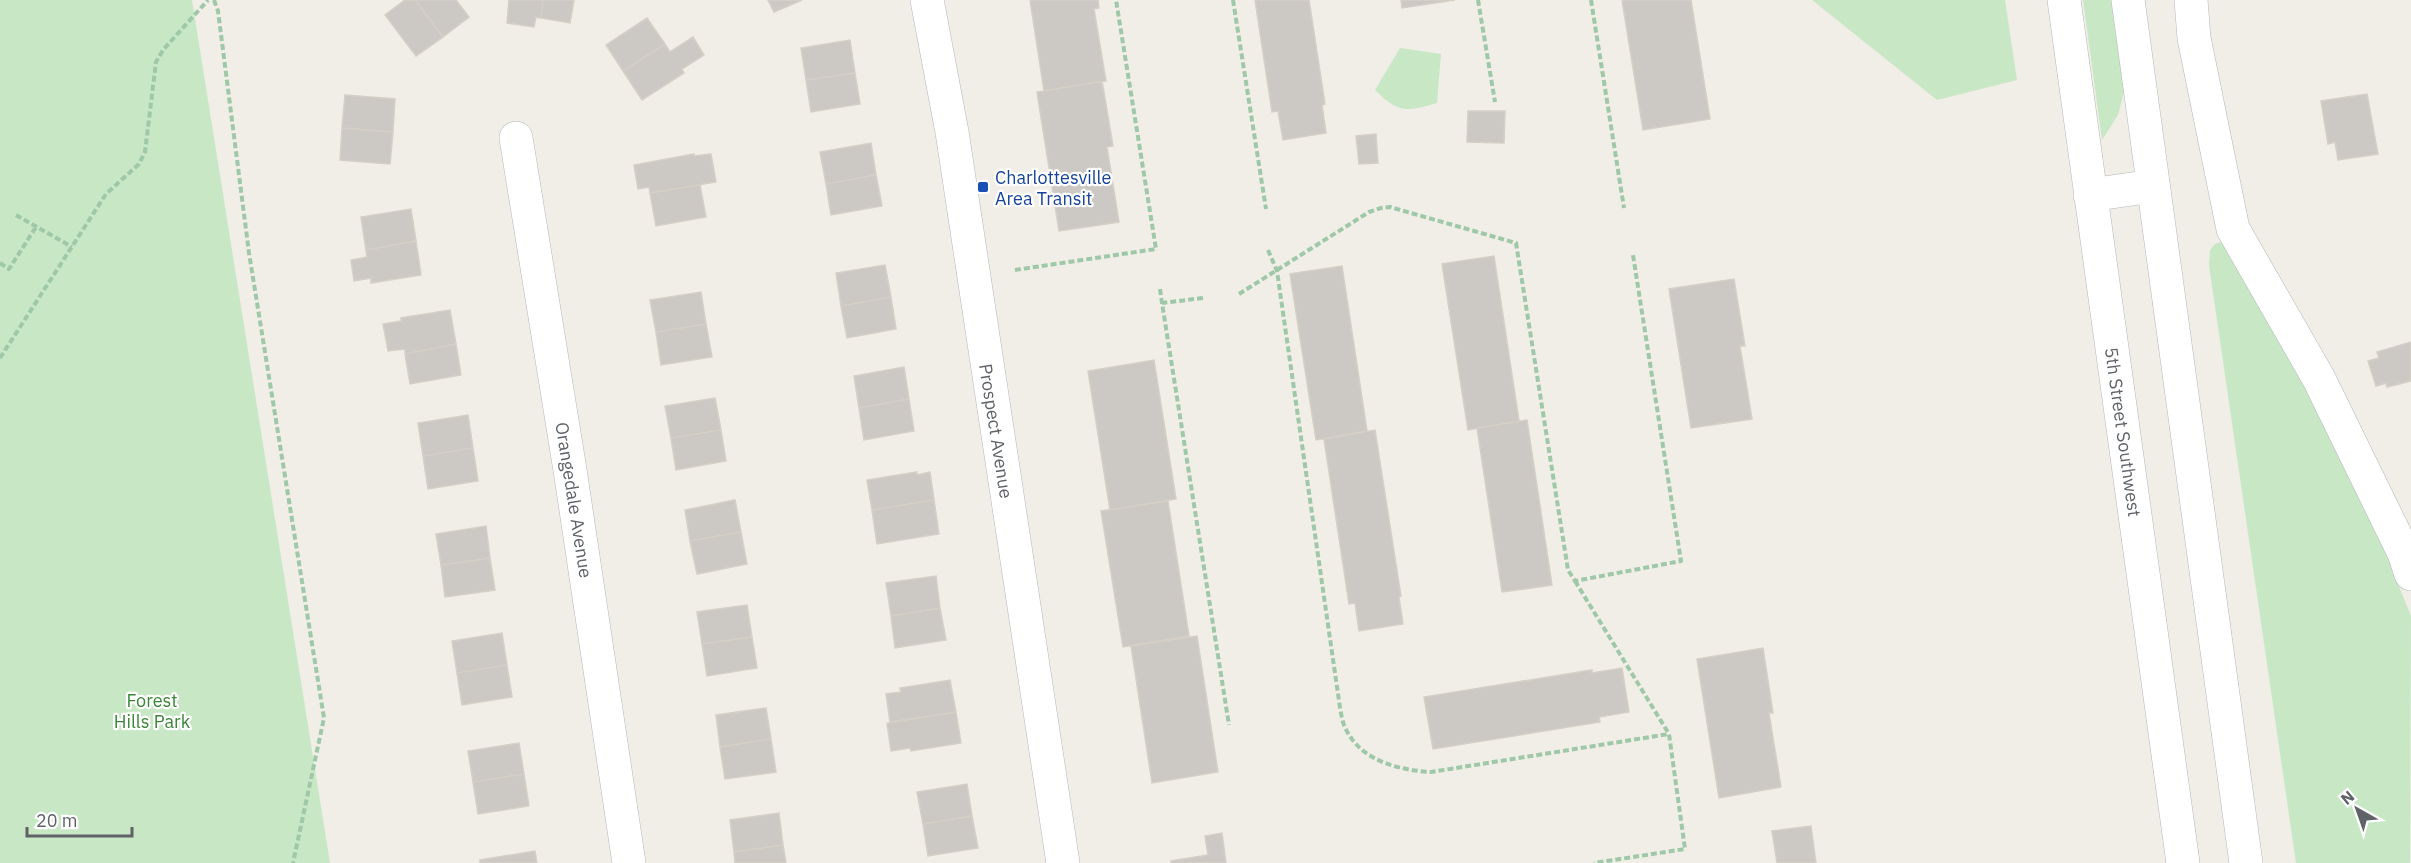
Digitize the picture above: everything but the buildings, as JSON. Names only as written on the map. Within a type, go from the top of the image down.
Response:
[{"type":"street","name":"Prospect Avenue","points":[[927,0],[952,132],[1063,863]]},
{"type":"street","name":"5th Street Southwest","points":[[2064,0],[2183,863]]},
{"type":"street","points":[[2128,0],[2246,863]]},
{"type":"street","points":[[2191,0],[2194,38],[2233,228],[2319,379],[2404,553],[2411,574]]},
{"type":"street","name":"Orangedale Avenue","points":[[516,138],[570,470],[629,863]]},
{"type":"street","points":[[2090,195],[2153,186]]},
{"type":"path","points":[[0,357],[106,194],[139,164],[144,152],[156,62],[163,50],[208,0]]},
{"type":"path","points":[[214,0],[218,11],[249,252],[324,718],[292,863]]},
{"type":"path","points":[[1015,270],[1156,249],[1116,0]]},
{"type":"path","points":[[1233,0],[1266,209]]},
{"type":"path","points":[[1478,0],[1495,102]]},
{"type":"path","points":[[1591,0],[1624,208]]},
{"type":"path","points":[[1239,294],[1369,212],[1381,208],[1390,207],[1516,243],[1568,570],[1669,734],[1685,849],[1594,863]]},
{"type":"path","points":[[16,215],[72,247]]},
{"type":"path","points":[[0,263],[9,269],[36,227]]},
{"type":"path","points":[[1269,250],[1277,271],[1344,726],[1364,753],[1404,770],[1431,772],[1669,734]]},
{"type":"path","points":[[1575,581],[1681,561],[1633,255]]},
{"type":"path","points":[[1160,289],[1228,725]]},
{"type":"path","points":[[1162,303],[1203,298]]},
{"type":"green space","name":"Forest Hills Park","points":[[0,0],[192,0],[330,863],[0,863]]},
{"type":"green space","points":[[1812,0],[2005,0],[2017,80],[1937,100]]},
{"type":"green space","points":[[2083,0],[2112,0],[2125,88],[2118,115],[2102,140]]},
{"type":"green space","points":[[1400,48],[1441,54],[1437,103],[1403,109],[1390,103],[1375,90]]},
{"type":"green space","points":[[2222,242],[2354,475],[2411,616],[2410,863],[2296,863],[2209,265],[2210,250],[2215,244]]},
{"type":"place","name":"Charlottesville Area Transit","points":[[983,187]]}]
